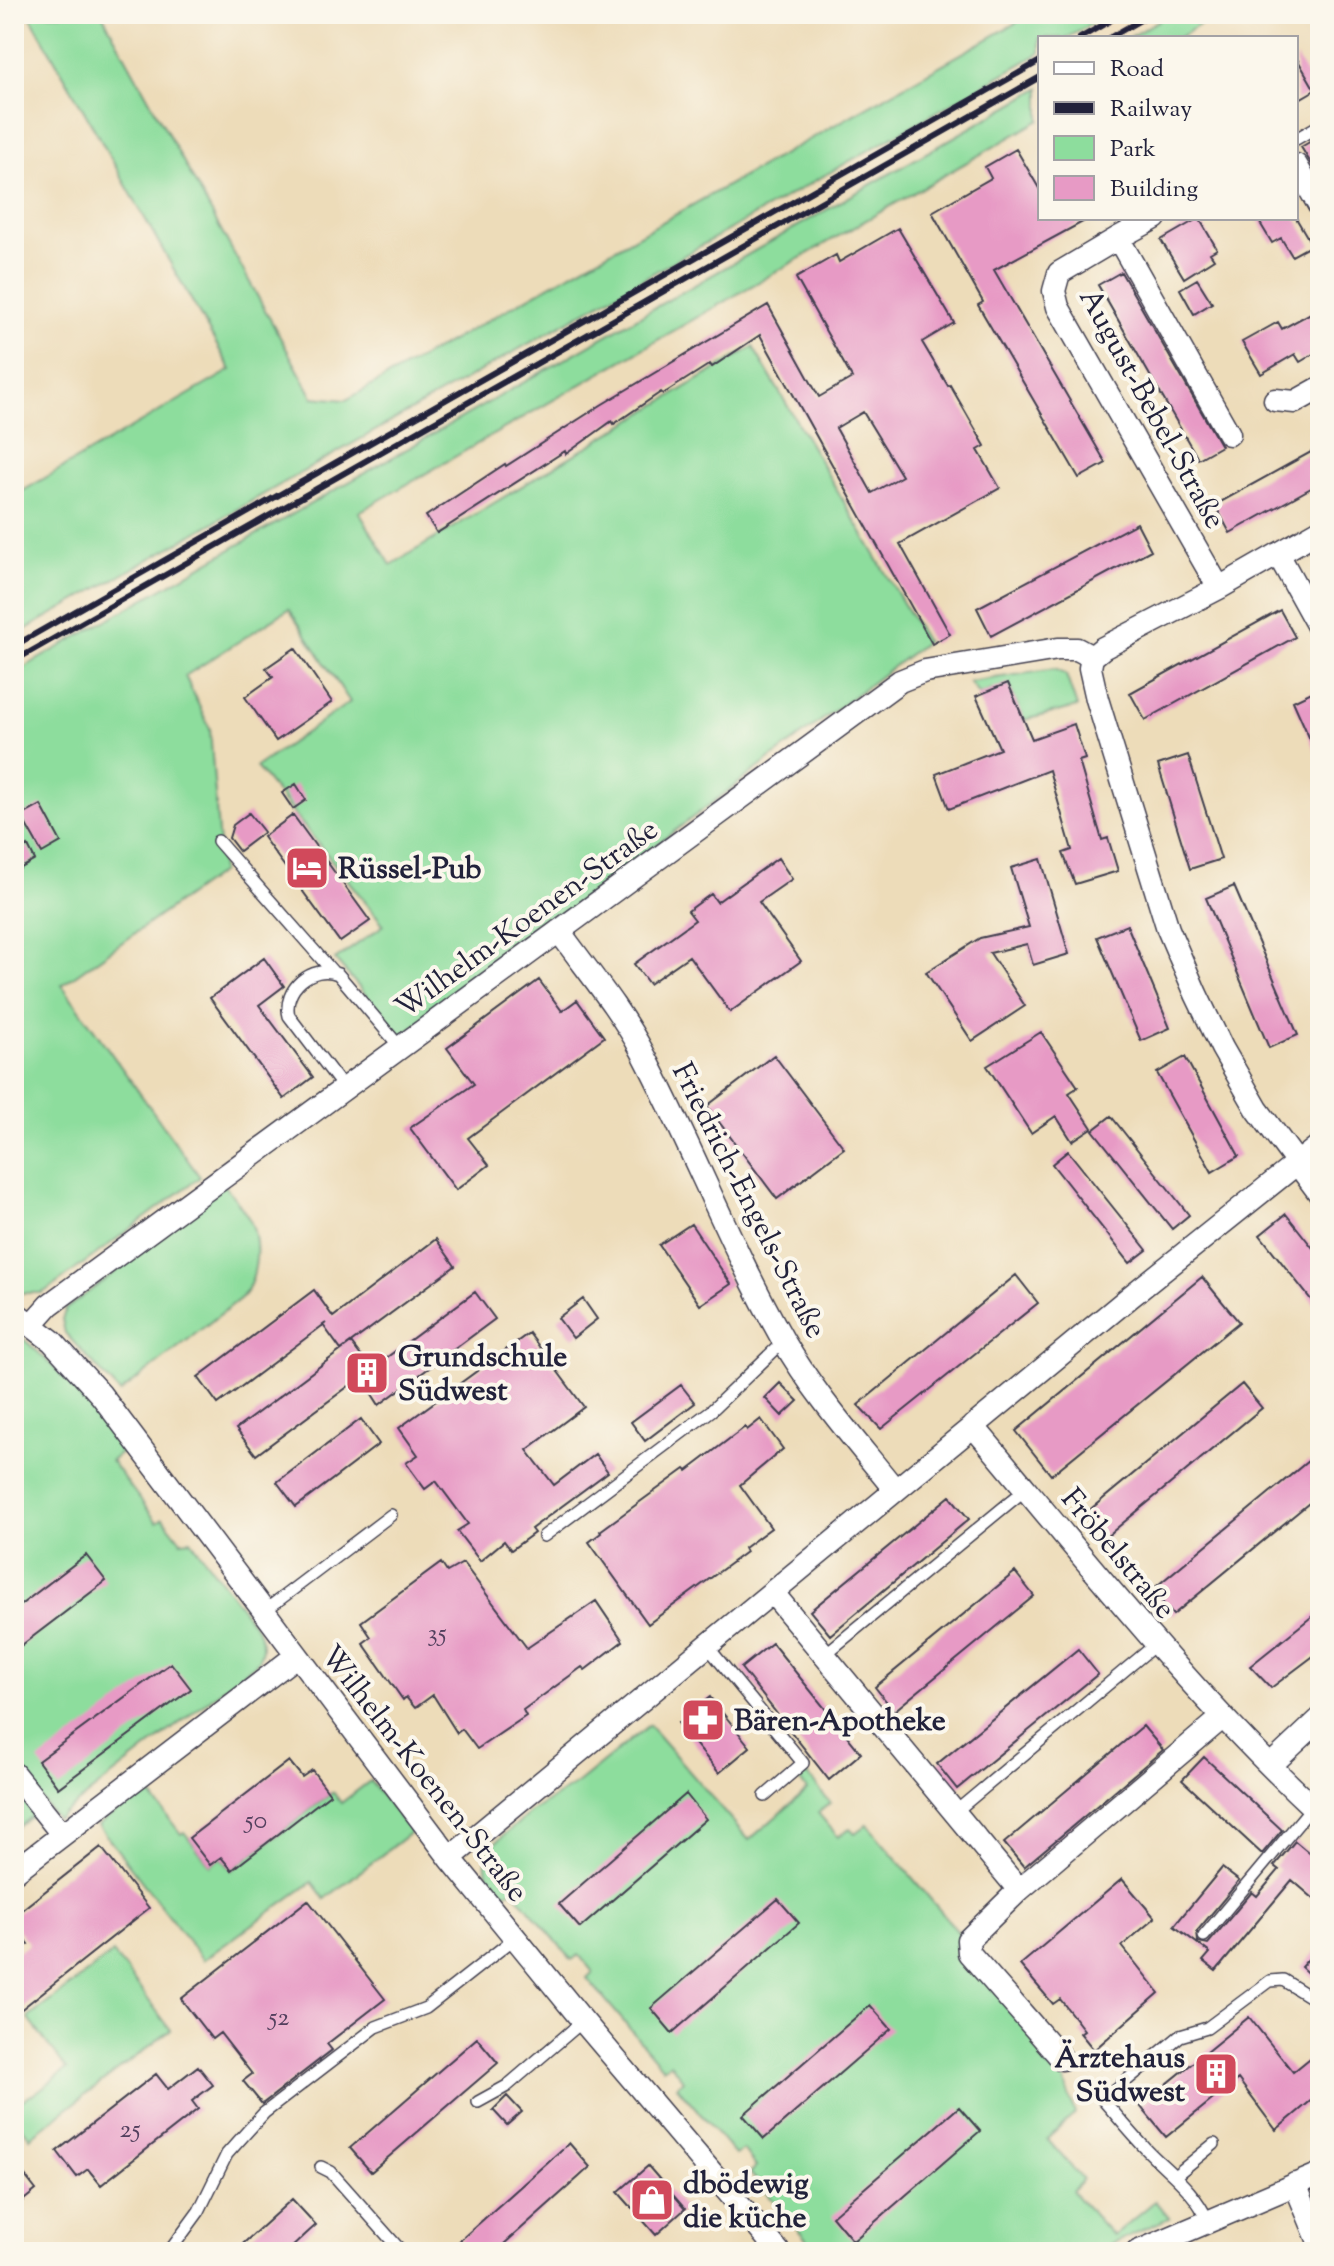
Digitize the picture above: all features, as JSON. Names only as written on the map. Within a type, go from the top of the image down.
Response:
[{"type":"street","points":[[1298,168],[1320,207]]},
{"type":"street","name":"August-Bebel-Straße","points":[[1151,220],[1061,271],[1055,284],[1056,302],[1219,588]]},
{"type":"street","name":"August-Bebel-Straße","points":[[1118,238],[1229,434]]},
{"type":"street","points":[[1275,400],[1295,402],[1320,388]]},
{"type":"street","points":[[1320,530],[1219,588],[1103,648],[1092,657],[1090,668],[1168,929],[1222,1048],[1257,1109],[1320,1194]]},
{"type":"street","points":[[1278,554],[1320,630]]},
{"type":"street","name":"Wilhelm-Koenen-Straße","points":[[779,2252],[450,1858],[112,1408],[64,1353],[23,1318],[49,1305],[906,678],[925,671],[1058,649],[1077,649],[1092,657]]},
{"type":"street","name":"Friedrich-Engels-Straße","points":[[559,931],[619,1013],[641,1049],[731,1239],[784,1341],[819,1395],[895,1490]]},
{"type":"street","points":[[450,1858],[973,1426],[1320,1145]]},
{"type":"street","name":"Fröbelstraße","points":[[973,1426],[1156,1644],[1316,1811]]},
{"type":"street","points":[[772,1592],[1019,1890]]},
{"type":"street","points":[[14,1872],[296,1656]]},
{"type":"street","points":[[1062,2059],[969,1953],[968,1940],[1019,1890],[1223,1717]]},
{"type":"street","points":[[1271,1765],[1320,1719]]},
{"type":"street","points":[[14,1774],[62,1834]]},
{"type":"street","points":[[1137,2252],[1320,2174]]},
{"type":"street","points":[[1295,2184],[1320,2244]]},
{"type":"lane","points":[[1298,138],[1320,125]]},
{"type":"lane","points":[[218,841],[333,972],[346,982],[399,1046]]},
{"type":"lane","points":[[333,972],[318,971],[306,978],[292,990],[287,1006],[294,1024],[343,1087]]},
{"type":"lane","points":[[544,1536],[712,1410],[784,1341]]},
{"type":"lane","points":[[823,1656],[1026,1489]]},
{"type":"lane","points":[[263,1612],[391,1515]]},
{"type":"lane","points":[[954,1813],[1156,1644]]},
{"type":"lane","points":[[708,1647],[803,1763],[765,1796]]},
{"type":"lane","points":[[1204,1936],[1316,1811]]},
{"type":"lane","points":[[169,2252],[199,2211],[227,2154],[264,2113],[376,2027],[428,2007],[515,1938]]},
{"type":"lane","points":[[1208,2221],[1198,2200],[1176,2175],[1147,2150],[1103,2100],[1180,2036],[1207,2028],[1270,1981],[1279,1979],[1288,1982],[1320,2003]]},
{"type":"lane","points":[[478,2102],[506,2087],[583,2021]]},
{"type":"lane","points":[[1176,2175],[1214,2144]]},
{"type":"lane","points":[[321,2167],[332,2173],[402,2252]]},
{"type":"green space","points":[[29,14],[102,14],[313,397],[346,400],[1032,14],[1109,14],[1070,36],[1038,36],[1038,54],[14,636],[14,496],[231,370]]},
{"type":"green space","points":[[1170,14],[1217,14],[1181,36],[1132,36]]},
{"type":"green space","points":[[1038,89],[1038,121],[359,512],[391,565],[753,347],[926,642],[402,1036],[335,960],[384,925],[256,767],[350,702],[289,609],[185,676],[210,729],[221,872],[62,985],[200,1177],[42,1293],[14,1293],[14,673]]},
{"type":"green space","points":[[1055,669],[1066,675],[1077,707],[1024,720],[1008,684],[979,695],[969,682]]},
{"type":"green space","points":[[223,1183],[252,1225],[256,1263],[251,1283],[241,1298],[120,1393],[65,1333],[62,1319],[66,1309],[167,1233],[163,1227]]},
{"type":"green space","points":[[14,1331],[59,1372],[99,1418],[124,1450],[111,1461],[157,1522],[163,1518],[181,1541],[191,1540],[257,1629],[262,1643],[255,1664],[57,1819],[14,1765]]},
{"type":"green space","points":[[649,1725],[749,1840],[807,1790],[798,1778],[808,1775],[830,1803],[818,1813],[838,1837],[850,1828],[855,1833],[867,1824],[959,1933],[960,1950],[1057,2059],[1075,2114],[1047,2139],[1083,2180],[1072,2191],[1113,2236],[1155,2201],[1169,2218],[1094,2252],[817,2252],[750,2173],[756,2167],[743,2150],[735,2155],[677,2086],[683,2080],[670,2063],[663,2068],[587,1978],[593,1972],[579,1955],[572,1960],[513,1890],[501,1895],[487,1874],[489,1848],[532,1811],[575,1785]]},
{"type":"green space","points":[[14,1780],[49,1825],[42,1830],[32,1816],[14,1830]]},
{"type":"green space","points":[[370,1781],[411,1832],[325,1899],[312,1882],[203,1960],[98,1825],[146,1789],[210,1865],[221,1857],[232,1870],[333,1792],[341,1803]]},
{"type":"green space","points":[[113,1953],[171,2030],[30,2137],[14,2117],[14,2104],[34,2094],[67,2069],[28,2018]]},
{"type":"building","points":[[1298,60],[1315,90],[1298,100]]},
{"type":"building","points":[[1320,136],[1320,178],[1301,147]]},
{"type":"building","points":[[1016,149],[1038,187],[1038,220],[1086,220],[994,270],[1106,463],[1079,478],[978,305],[983,302],[932,212],[991,178],[985,167]]},
{"type":"building","points":[[1200,220],[1217,249],[1210,253],[1214,259],[1184,278],[1161,240]]},
{"type":"building","points":[[1258,220],[1297,220],[1312,245],[1292,256],[1281,238],[1272,243]]},
{"type":"building","points":[[898,228],[954,323],[922,342],[985,446],[978,450],[1000,488],[900,544],[950,634],[932,644],[760,335],[712,367],[710,364],[663,394],[661,392],[614,424],[612,421],[566,454],[565,451],[437,533],[426,516],[505,464],[768,305],[819,397],[852,378],[796,278],[836,255],[839,262]],"holes":[[[863,412],[902,476],[872,493],[836,428]]]},
{"type":"building","points":[[1121,272],[1221,446],[1198,459],[1098,285]]},
{"type":"building","points":[[1197,279],[1212,303],[1194,314],[1180,289]]},
{"type":"building","points":[[1320,308],[1320,350],[1300,362],[1295,354],[1261,374],[1242,342],[1278,322],[1282,329]]},
{"type":"building","points":[[1320,447],[1320,483],[1230,533],[1215,505]]},
{"type":"building","points":[[1137,523],[1151,550],[991,636],[977,608]]},
{"type":"building","points":[[1280,610],[1295,637],[1145,720],[1130,693]]},
{"type":"building","points":[[295,648],[332,702],[276,741],[245,697],[273,677],[266,668]]},
{"type":"building","points":[[1008,683],[1032,739],[1074,724],[1085,759],[1079,761],[1102,840],[1108,838],[1118,871],[1075,884],[1063,853],[1072,850],[1049,770],[949,809],[936,774],[1000,749],[976,696]]},
{"type":"building","points":[[1320,688],[1320,762],[1293,701]]},
{"type":"building","points":[[1188,755],[1221,859],[1190,869],[1158,765]]},
{"type":"building","points":[[296,784],[306,800],[293,809],[282,793]]},
{"type":"building","points":[[41,805],[61,842],[42,853],[21,816]]},
{"type":"building","points":[[249,813],[264,832],[239,851],[229,838],[233,825]]},
{"type":"building","points":[[293,815],[370,921],[340,942],[263,837]]},
{"type":"building","points":[[28,846],[35,860],[14,872],[14,854]]},
{"type":"building","points":[[778,858],[792,879],[759,902],[801,961],[730,1012],[689,956],[649,984],[634,964],[695,920],[688,911],[711,894],[717,902]]},
{"type":"building","points":[[1041,859],[1069,954],[1033,965],[1027,944],[990,953],[1025,1006],[972,1041],[926,972],[980,938],[1029,927],[1011,868]]},
{"type":"building","points":[[1234,886],[1298,1035],[1269,1048],[1206,898]]},
{"type":"building","points":[[1127,925],[1170,1028],[1141,1041],[1097,937]]},
{"type":"building","points":[[264,958],[284,986],[259,1005],[313,1077],[284,1099],[210,998]]},
{"type":"building","points":[[539,980],[562,1011],[577,1000],[604,1037],[468,1138],[489,1165],[456,1190],[410,1128],[474,1084],[447,1048]]},
{"type":"building","points":[[1041,1032],[1078,1087],[1069,1093],[1092,1128],[1072,1141],[1056,1116],[1031,1133],[987,1066]]},
{"type":"building","points":[[774,1055],[844,1148],[777,1199],[707,1106]]},
{"type":"building","points":[[1185,1057],[1239,1156],[1212,1172],[1157,1073]]},
{"type":"building","points":[[1111,1116],[1189,1215],[1172,1229],[1093,1130]]},
{"type":"building","points":[[1068,1151],[1147,1250],[1130,1263],[1052,1164]]},
{"type":"building","points":[[1286,1214],[1320,1257],[1320,1311],[1260,1235]]},
{"type":"building","points":[[691,1224],[731,1284],[700,1305],[659,1245]]},
{"type":"building","points":[[436,1239],[455,1266],[341,1350],[323,1325],[218,1404],[198,1377],[314,1290],[333,1317]]},
{"type":"building","points":[[1016,1275],[1038,1303],[881,1429],[858,1405]]},
{"type":"building","points":[[1202,1277],[1239,1322],[1051,1475],[1016,1431]]},
{"type":"building","points":[[475,1292],[495,1319],[379,1405],[361,1377],[256,1455],[236,1429],[351,1343],[371,1369]]},
{"type":"building","points":[[583,1299],[597,1319],[573,1338],[558,1318]]},
{"type":"building","points":[[529,1333],[584,1407],[527,1450],[554,1485],[595,1454],[608,1472],[531,1529],[534,1533],[511,1550],[504,1541],[480,1561],[457,1531],[468,1524],[436,1481],[425,1489],[406,1463],[418,1455],[399,1428]]},
{"type":"building","points":[[780,1383],[798,1401],[782,1416],[765,1398]]},
{"type":"building","points":[[1242,1384],[1262,1408],[1106,1537],[1086,1513]]},
{"type":"building","points":[[681,1385],[695,1403],[645,1441],[631,1422]]},
{"type":"building","points":[[361,1419],[379,1444],[296,1507],[277,1482]]},
{"type":"building","points":[[761,1419],[783,1449],[740,1485],[771,1528],[744,1548],[746,1552],[648,1624],[589,1542],[685,1469],[687,1471],[745,1427],[747,1430]]},
{"type":"building","points":[[1308,1461],[1320,1476],[1320,1494],[1173,1615],[1152,1590]]},
{"type":"building","points":[[950,1496],[969,1519],[830,1635],[810,1611]]},
{"type":"building","points":[[86,1555],[106,1581],[14,1651],[14,1610]]},
{"type":"building","points":[[441,1563],[447,1572],[463,1563],[527,1648],[596,1601],[623,1641],[523,1710],[526,1716],[477,1749],[462,1729],[457,1733],[433,1695],[415,1708],[406,1697],[403,1700],[363,1643],[371,1637],[361,1622]]},
{"type":"building","points":[[1015,1572],[1034,1596],[894,1711],[875,1687]]},
{"type":"building","points":[[1320,1610],[1320,1651],[1271,1688],[1250,1666]]},
{"type":"building","points":[[772,1643],[861,1753],[829,1780],[741,1668]]},
{"type":"building","points":[[1078,1649],[1098,1674],[957,1789],[937,1764]]},
{"type":"building","points":[[171,1663],[191,1689],[58,1788],[38,1761]]},
{"type":"building","points":[[710,1697],[750,1747],[719,1773],[678,1723]]},
{"type":"building","points":[[1143,1726],[1163,1750],[1024,1867],[1004,1843]]},
{"type":"building","points":[[1204,1757],[1282,1830],[1262,1854],[1182,1780]]},
{"type":"building","points":[[289,1761],[302,1777],[312,1770],[330,1794],[232,1870],[221,1857],[210,1865],[189,1838]]},
{"type":"building","points":[[686,1794],[706,1819],[580,1928],[559,1904]]},
{"type":"building","points":[[1295,1841],[1320,1862],[1320,1904],[1292,1880],[1216,1971],[1203,1961],[1210,1953],[1174,1926],[1222,1868],[1239,1881],[1197,1931],[1198,1942],[1208,1944],[1252,1892],[1257,1896],[1279,1870],[1274,1866]]},
{"type":"building","points":[[101,1847],[149,1908],[14,2015],[14,1955],[29,1944],[14,1925],[14,1916]]},
{"type":"building","points":[[1122,1879],[1155,1918],[1122,1946],[1159,1993],[1094,2050],[1080,2033],[1084,2030],[1060,1999],[1053,2004],[1020,1965]]},
{"type":"building","points":[[778,1899],[799,1923],[672,2033],[651,2008]]},
{"type":"building","points":[[308,1900],[385,1999],[327,2044],[332,2050],[262,2104],[243,2081],[252,2074],[220,2033],[212,2039],[181,1999]]},
{"type":"building","points":[[1320,1946],[1320,1985],[1301,1967]]},
{"type":"building","points":[[870,2005],[891,2029],[764,2139],[743,2115]]},
{"type":"building","name":"Ärztehaus Südwest","points":[[1249,2017],[1293,2072],[1320,2050],[1320,2093],[1276,2130],[1238,2079],[1166,2137],[1140,2106]]},
{"type":"building","points":[[477,2038],[498,2063],[371,2172],[350,2148]]},
{"type":"building","points":[[198,2066],[213,2085],[192,2101],[198,2109],[101,2185],[88,2169],[77,2177],[57,2151],[156,2074],[168,2089]]},
{"type":"building","points":[[507,2096],[522,2112],[507,2125],[493,2110]]},
{"type":"building","points":[[959,2107],[980,2131],[853,2241],[832,2216]]},
{"type":"building","points":[[569,2143],[590,2167],[579,2177],[495,2252],[447,2252]]},
{"type":"building","points":[[14,2162],[36,2190],[14,2208]]},
{"type":"building","name":"dbödewig die küche","points":[[648,2166],[685,2209],[656,2235],[618,2192]]},
{"type":"building","points":[[292,2199],[316,2225],[287,2252],[234,2252]]},
{"type":"railway","points":[[1084,36],[1122,14]]},
{"type":"railway","points":[[1112,36],[1151,14]]},
{"type":"railway","points":[[14,646],[1038,62]]},
{"type":"railway","points":[[14,661],[1038,78]]},
{"type":"place","name":"Rüssel-Pub","points":[[307,868]]},
{"type":"place","name":"Grundschule Südwest","points":[[367,1373]]},
{"type":"place","name":"Bären-Apotheke","points":[[703,1720]]},
{"type":"place","name":"Ärztehaus Südwest","points":[[1216,2074]]},
{"type":"place","name":"dbödewig die küche","points":[[652,2200]]}]
